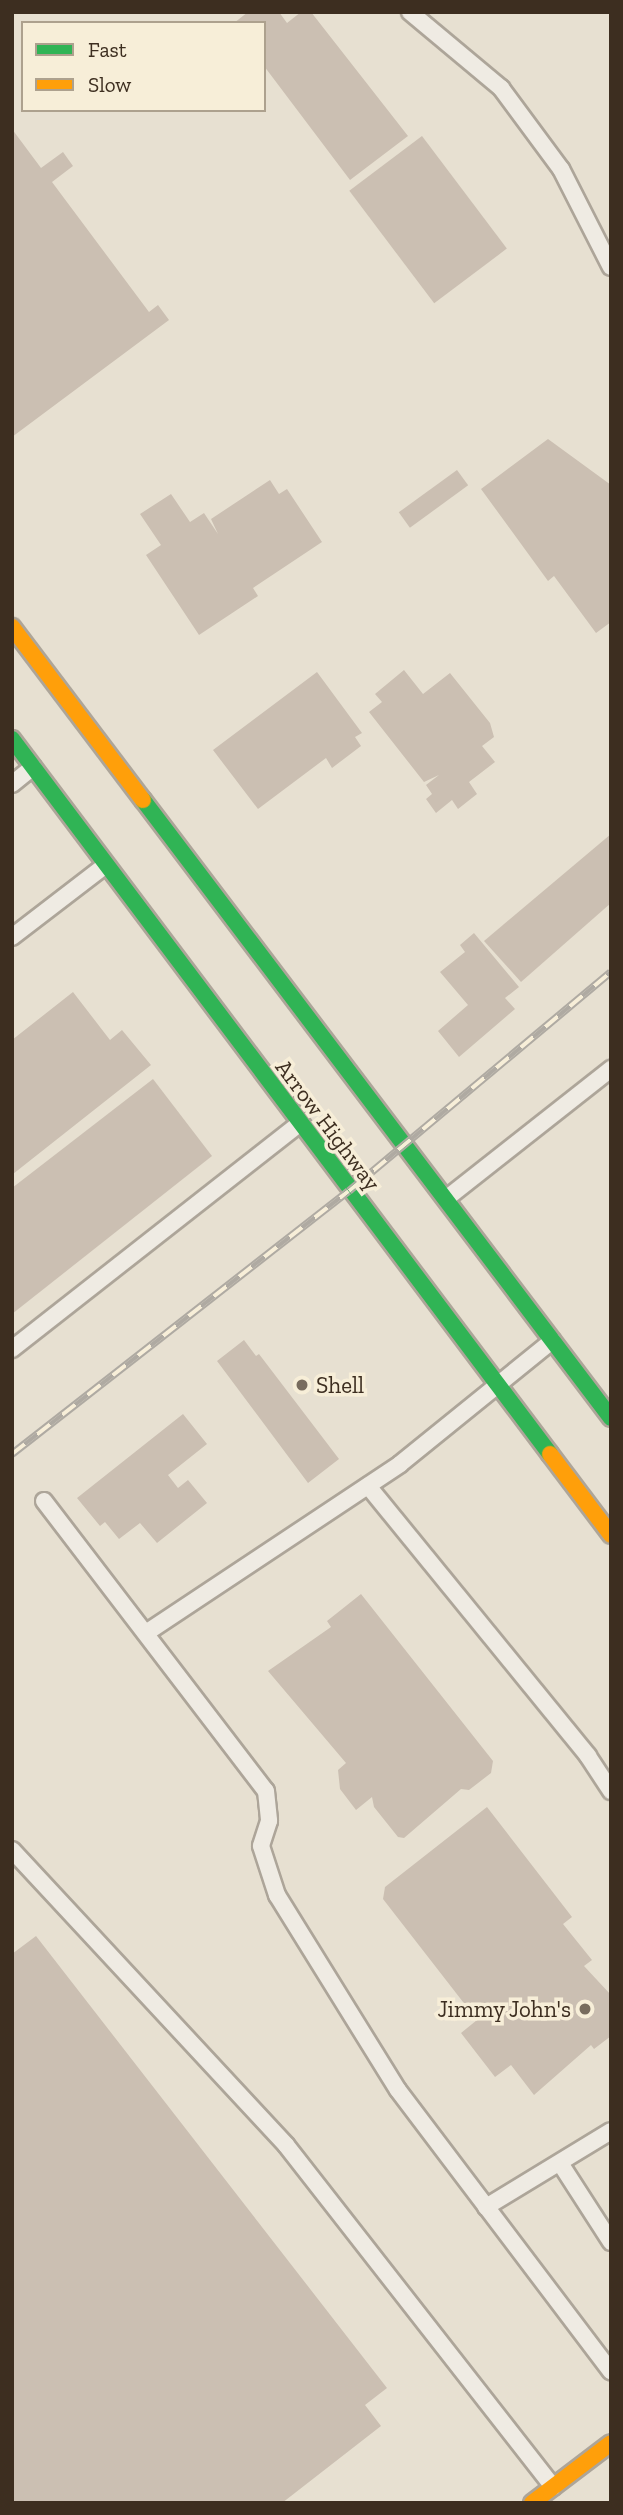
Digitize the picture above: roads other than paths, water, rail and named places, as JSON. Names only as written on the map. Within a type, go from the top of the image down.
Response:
[{"type":"main road","points":[[12,627],[611,1418]]},
{"type":"main road","name":"Arrow Highway","points":[[12,739],[299,1124],[611,1535]]},
{"type":"main road","points":[[532,2503],[608,2449]]},
{"type":"lane","points":[[410,12],[501,88],[561,169],[611,267]]},
{"type":"lane","points":[[12,784],[33,767]]},
{"type":"lane","points":[[12,937],[106,864]]},
{"type":"lane","points":[[447,1198],[611,1069]]},
{"type":"lane","points":[[12,1349],[299,1124]]},
{"type":"lane","points":[[146,1633],[368,1486],[499,1387],[552,1341]]},
{"type":"lane","points":[[368,1486],[609,1784]]},
{"type":"lane","points":[[44,1501],[266,1791],[269,1821],[261,1846],[277,1895],[397,2091],[611,2372]]},
{"type":"lane","points":[[12,1850],[286,2145],[553,2487]]},
{"type":"lane","points":[[486,2207],[611,2131]]},
{"type":"lane","points":[[560,2164],[611,2242]]},
{"type":"railway","points":[[12,1454],[349,1191],[611,972]]},
{"type":"place","name":"Shell","points":[[302,1385]]},
{"type":"place","name":"Jimmy John's","points":[[585,2009]]}]
